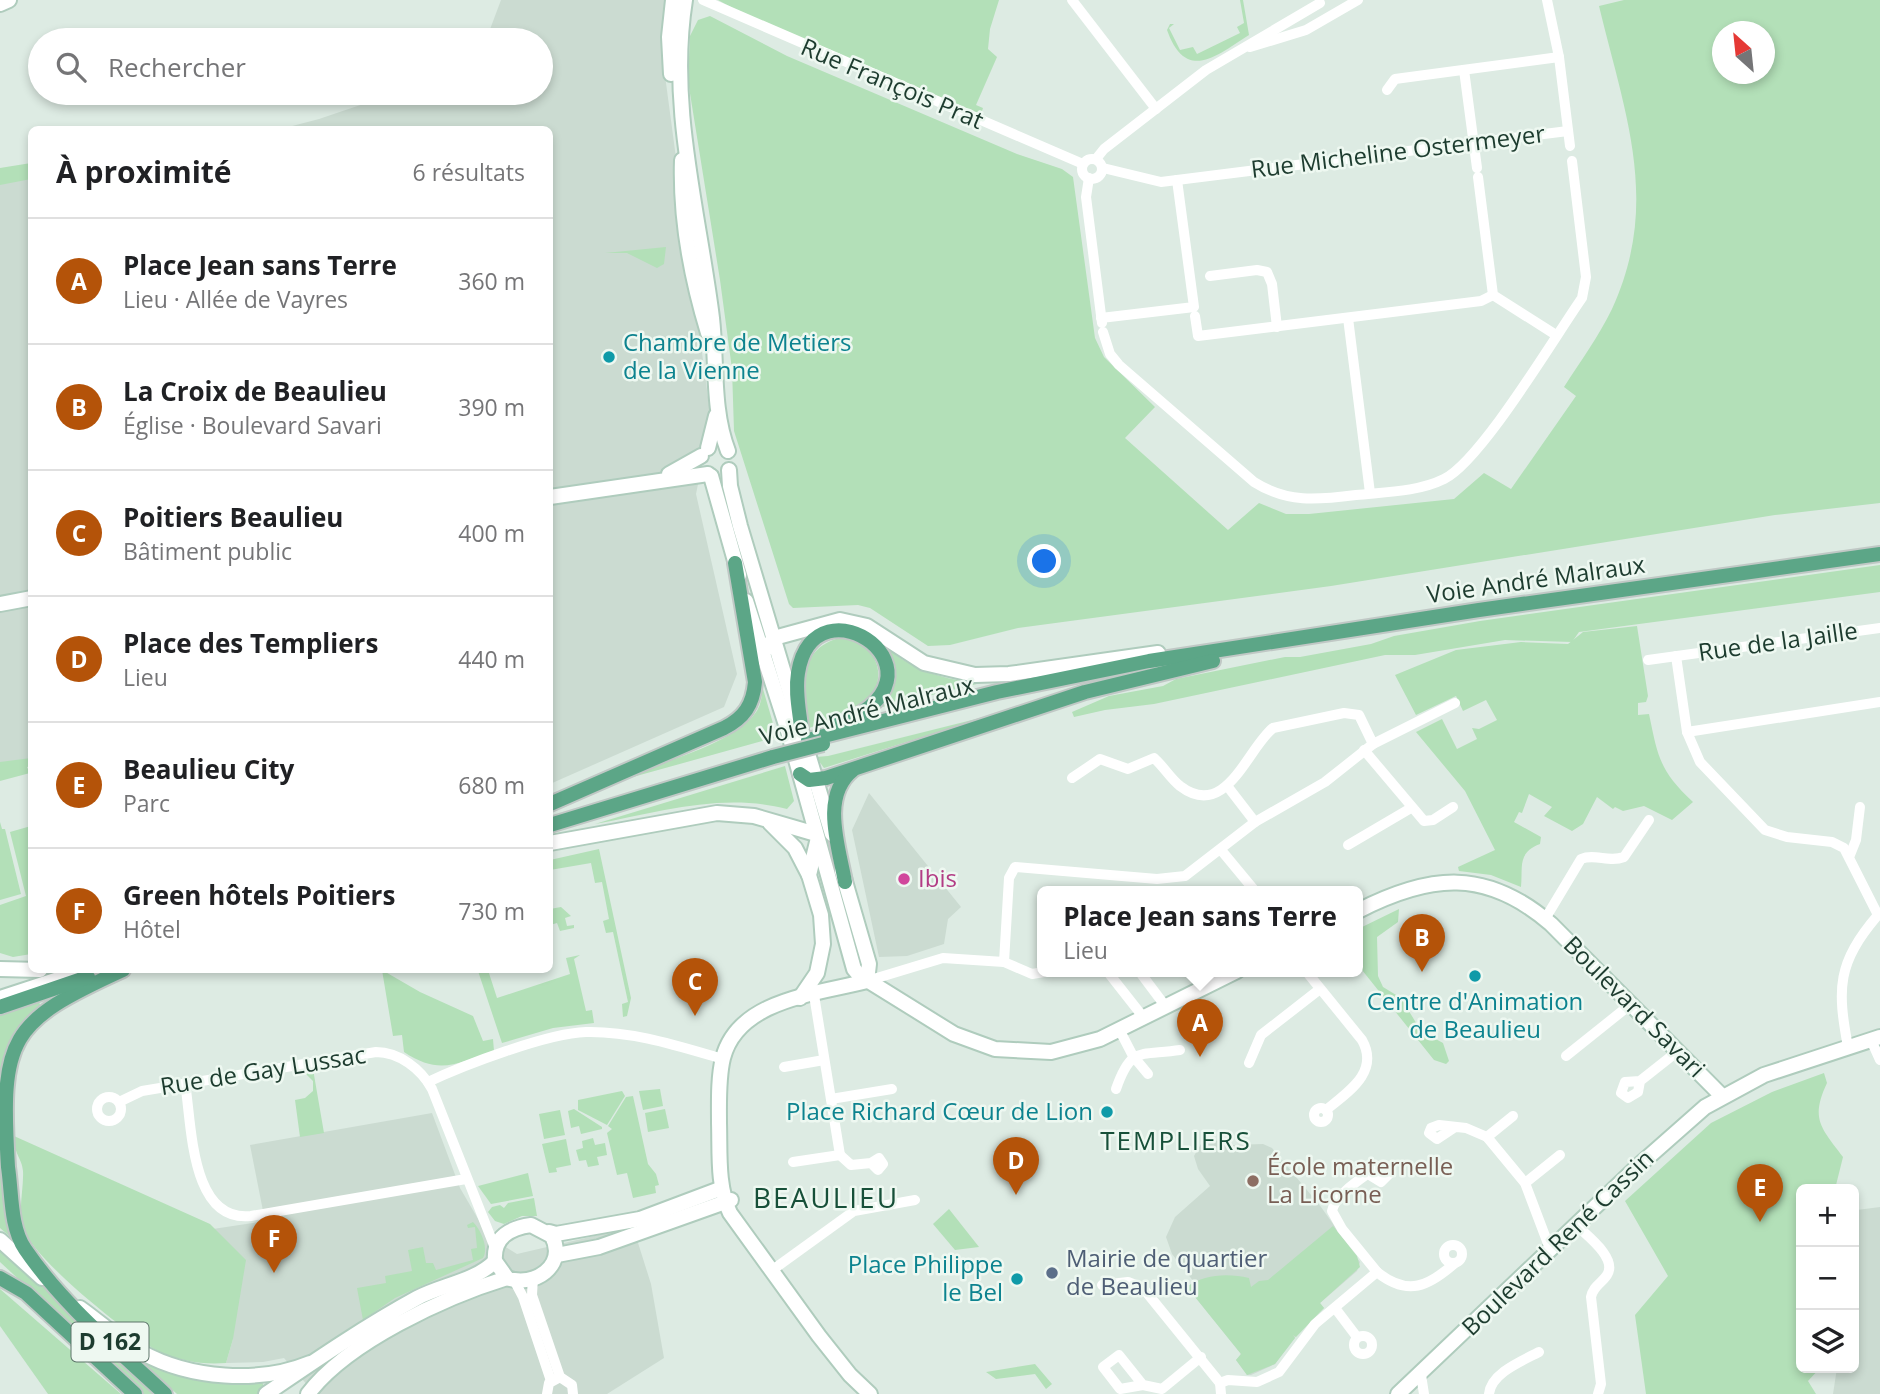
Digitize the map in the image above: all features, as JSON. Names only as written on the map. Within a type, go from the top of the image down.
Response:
[{"type":"main road","name":"Voie André Malraux","points":[[553,824],[773,754],[814,736],[1199,655],[1479,610],[1880,554]]},
{"type":"main road","points":[[553,803],[724,728],[747,711],[753,698],[755,682],[735,563]]},
{"type":"main road","points":[[849,630],[859,633],[874,643],[883,657],[887,670],[883,692],[867,710],[814,736],[796,687],[804,655],[823,634],[849,630]]},
{"type":"main road","points":[[800,774],[809,780],[817,780],[1085,692],[1289,641]]},
{"type":"main road","name":"Voie André Malraux","points":[[553,816],[773,754]]},
{"type":"main road","points":[[845,882],[835,823],[835,798],[844,778],[857,767]]},
{"type":"main road","points":[[0,1007],[102,973]]},
{"type":"main road","points":[[56,1290],[24,1248],[16,1228],[1,1095],[4,1074],[20,1034],[36,1016],[56,1001],[117,973]]},
{"type":"main road","points":[[0,1278],[26,1293]]},
{"type":"main road","name":"D 162","points":[[56,1290],[165,1394]]},
{"type":"main road","name":"D 162","points":[[26,1293],[135,1394]]},
{"type":"street","points":[[0,4],[9,0]]},
{"type":"street","points":[[673,0],[669,54],[682,150],[681,188],[713,324],[721,431],[732,459],[729,470],[732,497],[774,638],[814,736],[817,780],[869,964],[867,981]]},
{"type":"street","points":[[685,0],[679,84],[695,293],[716,361]]},
{"type":"street","name":"Rue François Prat","points":[[703,0],[1083,164]]},
{"type":"street","points":[[1072,0],[1156,108]]},
{"type":"street","points":[[1238,50],[1322,22],[1358,0]]},
{"type":"street","name":"Rue Micheline Ostermeyer","points":[[1103,169],[1149,181],[1177,180],[1569,131],[1559,58],[1547,0]]},
{"type":"street","points":[[1089,178],[1082,171],[1083,164],[1090,159],[1096,159],[1156,108],[1238,50],[1292,22],[1319,2],[1322,22]]},
{"type":"street","points":[[1387,90],[1395,79],[1559,58]]},
{"type":"street","points":[[1464,70],[1493,295]]},
{"type":"street","points":[[1569,131],[1570,146]]},
{"type":"street","points":[[1089,178],[1098,177],[1103,169],[1096,159]]},
{"type":"street","points":[[1089,178],[1086,197],[1102,324],[1110,354],[1119,365],[1254,482],[1270,492],[1294,500],[1316,500],[1423,486],[1458,471],[1472,456],[1586,288],[1572,161]]},
{"type":"street","points":[[1177,180],[1198,336],[1481,301],[1493,295]]},
{"type":"street","points":[[1190,278],[1257,270],[1267,272],[1272,284],[1277,327]]},
{"type":"street","points":[[1493,295],[1556,335]]},
{"type":"street","points":[[1102,324],[1195,312]]},
{"type":"street","points":[[1348,318],[1370,494]]},
{"type":"street","points":[[718,405],[701,464],[709,475],[716,495],[800,774],[854,969],[867,981],[954,1034],[995,1049],[1029,1053],[1063,1050],[1089,1043],[1225,977]]},
{"type":"street","points":[[609,488],[672,474],[704,452],[718,446],[728,451]]},
{"type":"street","points":[[553,497],[709,475],[722,476],[729,470]]},
{"type":"street","points":[[609,488],[690,481],[706,487],[716,495]]},
{"type":"street","points":[[0,604],[28,599]]},
{"type":"street","points":[[762,654],[774,638],[831,622],[850,621],[867,626],[923,663],[960,674],[983,676],[1198,648],[1289,641]]},
{"type":"street","name":"Rue de la Jaille","points":[[1648,660],[1880,628]]},
{"type":"street","name":"Rue de la Jaille","points":[[1676,656],[1687,732],[1700,762],[1765,831],[1787,837],[1832,842],[1850,855]]},
{"type":"street","points":[[1687,732],[1880,702]]},
{"type":"street","points":[[1004,962],[1009,878],[1015,867],[1170,879],[1191,873],[1255,822],[1325,782],[1368,747],[1455,703]]},
{"type":"street","points":[[1072,778],[1097,759],[1110,760],[1128,769],[1154,758],[1178,785],[1189,791],[1209,793],[1228,788],[1265,735],[1282,724],[1353,712],[1359,715],[1368,747],[1411,808],[1427,821],[1453,807]]},
{"type":"street","points":[[1228,788],[1255,822]]},
{"type":"street","points":[[553,842],[717,813],[788,819],[810,813],[822,800]]},
{"type":"street","points":[[1848,1047],[1841,977],[1864,932],[1879,915],[1850,855],[1856,840],[1860,807]]},
{"type":"street","points":[[1348,845],[1411,808]]},
{"type":"street","points":[[765,818],[817,837]]},
{"type":"street","points":[[765,818],[786,837],[809,875],[821,915],[823,944],[817,973],[807,997],[824,1060],[839,1155],[848,1165],[871,1163]]},
{"type":"street","name":"Boulevard Savari","points":[[1545,919],[1581,859],[1591,856],[1609,860],[1624,858],[1649,820]]},
{"type":"street","points":[[809,875],[817,837]]},
{"type":"street","points":[[1221,850],[1250,886]]},
{"type":"street","name":"Boulevard Savari","points":[[1363,908],[1418,885],[1461,882],[1507,894],[1545,919],[1721,1097]]},
{"type":"street","points":[[870,1394],[840,1363],[771,1271],[745,1234],[725,1196],[715,1140],[723,1059],[735,1033],[750,1018],[768,1008],[943,958],[1004,962],[1032,974],[1037,973]]},
{"type":"street","points":[[0,969],[28,970]]},
{"type":"street","points":[[0,998],[77,973]]},
{"type":"street","points":[[1112,977],[1143,1018]]},
{"type":"street","points":[[1144,977],[1166,1007]]},
{"type":"street","points":[[1311,977],[1362,1040],[1367,1051],[1362,1079],[1326,1110]]},
{"type":"street","points":[[1249,1063],[1261,1035],[1320,989]]},
{"type":"street","points":[[1566,1056],[1631,1003]]},
{"type":"street","points":[[1119,1030],[1133,1056],[1148,1074]]},
{"type":"street","points":[[556,1379],[523,1297],[495,1254],[488,1225],[478,1210],[428,1082],[503,1054],[583,1032],[636,1037],[723,1059]]},
{"type":"street","points":[[1875,1038],[1880,1060]]},
{"type":"street","name":"Boulevard René Cassin","points":[[1402,1394],[1684,1123],[1721,1097],[1764,1075],[1875,1038]]},
{"type":"street","points":[[1116,1089],[1127,1062],[1133,1056],[1180,1050]]},
{"type":"street","points":[[1640,1081],[1678,1051]]},
{"type":"street","name":"Rue de Gay Lussac","points":[[119,1102],[142,1090],[380,1052],[400,1058],[428,1082]]},
{"type":"street","points":[[784,1067],[824,1060]]},
{"type":"street","points":[[185,1083],[203,1187],[216,1206],[231,1215],[251,1216],[466,1179]]},
{"type":"street","points":[[831,1099],[892,1089]]},
{"type":"street","points":[[1487,1137],[1513,1115]]},
{"type":"street","points":[[1455,1127],[1487,1137],[1525,1183],[1550,1249]]},
{"type":"street","points":[[793,1162],[839,1155]]},
{"type":"street","points":[[1525,1183],[1560,1155]]},
{"type":"street","points":[[1368,1174],[1335,1202],[1332,1209],[1342,1229],[1377,1272],[1393,1282],[1417,1287],[1432,1282],[1455,1263]]},
{"type":"street","points":[[273,1393],[310,1363],[408,1303],[480,1272],[495,1254],[502,1236],[512,1230],[531,1225],[556,1234],[640,1219],[725,1196]]},
{"type":"street","points":[[556,1255],[599,1247],[725,1196]]},
{"type":"street","points":[[771,1271],[854,1211],[915,1200]]},
{"type":"street","points":[[488,1225],[512,1230]]},
{"type":"street","points":[[1576,1225],[1606,1256],[1609,1264],[1608,1273],[1591,1297],[1601,1384],[1598,1394]]},
{"type":"street","points":[[273,1393],[334,1356],[450,1298],[510,1279],[533,1277],[551,1268],[556,1246],[549,1233]]},
{"type":"street","name":"D 162","points":[[0,1240],[56,1290]]},
{"type":"street","name":"D 162","points":[[0,1268],[26,1293]]},
{"type":"street","points":[[1102,1285],[1128,1282],[1139,1285],[1201,1357],[1220,1389],[1228,1380],[1256,1382],[1276,1374],[1315,1324],[1377,1272]]},
{"type":"street","points":[[533,1277],[532,1294],[556,1379],[547,1394]]},
{"type":"street","points":[[56,1290],[138,1351],[162,1363],[199,1372],[264,1374],[292,1370],[310,1363]]},
{"type":"street","points":[[1335,1308],[1357,1337]]},
{"type":"street","points":[[308,1394],[336,1365],[419,1314]]},
{"type":"street","points":[[1489,1394],[1492,1385],[1509,1368],[1539,1352]]},
{"type":"street","points":[[1143,1385],[1164,1388],[1201,1357]]},
{"type":"street","points":[[264,1374],[273,1393]]},
{"type":"street","points":[[1420,1375],[1424,1394]]},
{"type":"street","points":[[556,1379],[571,1383],[573,1394]]},
{"type":"shaded area","points":[[501,0],[667,0],[662,53],[711,420],[696,494],[737,674],[724,707],[553,783],[553,126],[292,126],[360,105],[553,105],[553,28],[490,28]]},
{"type":"shaded area","points":[[28,178],[28,766],[0,771],[0,183]]},
{"type":"shaded area","points":[[869,793],[961,907],[948,919],[944,944],[907,956],[879,957],[852,830]]},
{"type":"shaded area","points":[[432,1113],[460,1188],[488,1236],[517,1254],[633,1227],[651,1284],[664,1358],[607,1394],[315,1394],[284,1358],[263,1362],[226,1363],[233,1339],[213,1229],[265,1221],[250,1145]]},
{"type":"shaded area","points":[[1214,1140],[1233,1145],[1263,1144],[1272,1148],[1321,1207],[1360,1262],[1357,1271],[1320,1303],[1324,1308],[1307,1322],[1275,1364],[1251,1375],[1247,1375],[1236,1360],[1241,1354],[1187,1287],[1194,1282],[1172,1254],[1166,1237],[1175,1217],[1210,1186],[1198,1169],[1194,1156],[1201,1144]]},
{"type":"shaded area","points":[[1880,1207],[1880,1394],[1833,1394],[1836,1373],[1859,1373],[1859,1210]]},
{"type":"green space","points":[[718,0],[999,0],[990,29],[988,49],[997,57],[976,105],[983,108],[981,114],[749,17]]},
{"type":"green space","points":[[1240,0],[1243,0],[1249,35],[1214,57],[1193,60],[1183,56],[1167,30],[1170,24],[1174,24],[1169,28],[1180,50],[1193,47],[1197,54],[1240,33],[1237,27],[1244,23]]},
{"type":"green space","points":[[1624,0],[1880,0],[1880,503],[1775,515],[1331,586],[1018,628],[950,645],[928,646],[870,608],[858,605],[793,608],[789,604],[734,431],[732,369],[688,81],[690,36],[698,20],[710,16],[787,56],[1017,154],[1062,169],[1073,177],[1095,338],[1104,357],[1155,407],[1125,438],[1228,530],[1259,503],[1286,514],[1309,514],[1454,499],[1484,473],[1511,489],[1576,396],[1564,387],[1612,309],[1627,270],[1634,232],[1636,195],[1634,158],[1599,6]]},
{"type":"green space","points":[[28,163],[28,180],[0,185],[0,168]]},
{"type":"green space","points":[[666,247],[664,264],[657,268],[627,253],[605,253]]},
{"type":"green space","points":[[1880,565],[1880,592],[1579,632],[1572,642],[1505,640],[1415,655],[1385,655],[1154,704],[1074,717],[1072,712],[1109,696],[1163,686],[1176,679],[1285,657],[1300,657],[1371,644],[1394,636],[1480,621]]},
{"type":"green space","points":[[1637,626],[1648,696],[1646,702],[1638,703],[1638,715],[1649,714],[1662,763],[1673,781],[1693,802],[1672,820],[1644,806],[1623,811],[1615,807],[1613,809],[1597,797],[1583,824],[1572,831],[1544,816],[1552,807],[1529,794],[1522,813],[1519,812],[1514,822],[1541,837],[1540,844],[1524,856],[1521,887],[1491,875],[1459,871],[1458,867],[1495,850],[1465,791],[1416,732],[1442,719],[1457,749],[1477,739],[1472,728],[1479,729],[1497,720],[1486,700],[1463,711],[1456,696],[1416,715],[1395,675],[1456,650],[1521,642],[1568,644],[1583,632]]},
{"type":"green space","points":[[836,639],[848,640],[868,650],[878,669],[875,690],[863,704],[809,728],[805,688],[808,664],[823,645]]},
{"type":"green space","points":[[886,647],[907,662],[930,673],[981,683],[882,707],[887,700],[893,678],[892,663]]},
{"type":"green space","points":[[752,651],[777,737],[622,780],[701,749],[741,727],[754,714],[762,694]]},
{"type":"green space","points":[[992,715],[824,768],[816,757],[828,756]]},
{"type":"green space","points":[[28,758],[28,774],[0,781],[0,762]]},
{"type":"green space","points":[[785,766],[794,801],[787,809],[739,802],[715,803],[667,809],[595,824]]},
{"type":"green space","points":[[0,822],[2,829],[5,829],[21,894],[0,900]]},
{"type":"green space","points":[[28,827],[28,954],[13,957],[0,953],[0,905],[26,896],[10,832]]},
{"type":"green space","points":[[599,849],[631,998],[627,1016],[623,1017],[622,1004],[628,1002],[613,932],[606,933],[603,921],[609,919],[602,882],[595,883],[591,863],[553,869],[553,859]]},
{"type":"green space","points":[[561,907],[571,916],[565,918],[567,926],[574,925],[574,928],[560,931],[557,923],[553,924],[553,908]]},
{"type":"green space","points":[[1399,909],[1398,922],[1377,937],[1378,976],[1383,987],[1401,998],[1421,1031],[1443,1043],[1449,1061],[1446,1064],[1434,1060],[1363,971],[1363,927]]},
{"type":"green space","points":[[580,955],[574,959],[586,1011],[592,1010],[594,1023],[553,1028],[502,1043],[479,973],[489,973],[497,998],[570,974],[566,958]]},
{"type":"green space","points":[[382,973],[473,1016],[483,1041],[493,1039],[494,1051],[449,1065],[428,1064],[404,1052],[402,1035],[393,1036]]},
{"type":"green space","points":[[39,1002],[41,1007],[14,1035],[0,1071],[0,1015]]},
{"type":"green space","points":[[313,1069],[324,1133],[300,1137],[295,1100],[305,1098],[313,1091],[313,1081],[303,1071]]},
{"type":"green space","points":[[1824,1073],[1827,1083],[1819,1106],[1820,1123],[1843,1157],[1836,1184],[1796,1184],[1796,1373],[1815,1373],[1808,1381],[1816,1394],[1646,1394],[1635,1315],[1668,1276],[1625,1201],[1711,1123],[1772,1092]]},
{"type":"green space","points":[[660,1089],[663,1106],[643,1110],[639,1091]]},
{"type":"green space","points":[[622,1091],[625,1096],[607,1125],[578,1110],[578,1100]]},
{"type":"green space","points":[[633,1096],[648,1164],[656,1174],[659,1185],[655,1186],[656,1193],[633,1198],[627,1173],[617,1175],[607,1133],[612,1129],[608,1126],[626,1097]]},
{"type":"green space","points":[[574,1109],[602,1129],[581,1134],[579,1126],[571,1128],[568,1111]]},
{"type":"green space","points":[[665,1109],[669,1128],[648,1132],[645,1113]]},
{"type":"green space","points":[[560,1110],[565,1135],[544,1139],[539,1114]]},
{"type":"green space","points":[[0,1132],[13,1239],[0,1228]]},
{"type":"green space","points":[[14,1136],[210,1224],[246,1260],[233,1339],[226,1363],[191,1362],[158,1351],[105,1314],[45,1259],[32,1243],[22,1223],[23,1171]]},
{"type":"green space","points":[[593,1138],[595,1145],[605,1143],[607,1155],[597,1157],[599,1165],[588,1167],[586,1160],[579,1161],[576,1150],[583,1148],[582,1141]]},
{"type":"green space","points":[[566,1139],[571,1165],[556,1168],[557,1172],[549,1173],[542,1144]]},
{"type":"green space","points":[[528,1173],[533,1196],[491,1204],[478,1186]]},
{"type":"green space","points":[[534,1198],[537,1216],[522,1216],[504,1224],[495,1221],[488,1212],[492,1207],[500,1205],[504,1208],[508,1203]]},
{"type":"green space","points":[[949,1209],[979,1247],[955,1250],[933,1224]]},
{"type":"green space","points":[[473,1222],[483,1239],[483,1258],[395,1298],[363,1320],[357,1288],[386,1283],[385,1276],[412,1271],[408,1250],[423,1247],[426,1263],[433,1263],[436,1270],[473,1260],[471,1249],[477,1248],[475,1227],[468,1228],[467,1225]]},
{"type":"green space","points":[[1333,1226],[1357,1256],[1360,1267],[1320,1303],[1324,1308],[1296,1337],[1293,1335],[1295,1338],[1275,1364],[1247,1375],[1236,1360],[1241,1354],[1187,1287],[1201,1279],[1216,1276],[1249,1278],[1251,1287],[1259,1281],[1268,1280]]},
{"type":"green space","points":[[0,1247],[159,1394],[143,1394],[0,1262]]},
{"type":"green space","points":[[0,1289],[121,1394],[48,1394],[0,1326]]},
{"type":"green space","points":[[122,1344],[139,1355],[261,1380],[268,1394],[177,1394]]},
{"type":"green space","points":[[1035,1364],[1052,1384],[1046,1389],[1035,1374],[996,1379],[986,1372]]},
{"type":"place","name":"Chambre de Metiers de la Vienne","points":[[609,357]]},
{"type":"place","name":"Ibis","points":[[904,879]]},
{"type":"place","name":"La Croix de Beaulieu","points":[[1422,972]]},
{"type":"place","name":"Centre d'Animation de Beaulieu","points":[[1475,976]]},
{"type":"place","name":"Poitiers Beaulieu","points":[[695,1016]]},
{"type":"place","name":"Place Jean sans Terre","points":[[1200,1057]]},
{"type":"place","name":"Place Richard Cœur de Lion","points":[[1107,1112]]},
{"type":"place","name":"École maternelle La Licorne","points":[[1253,1181]]},
{"type":"place","name":"Place des Templiers","points":[[1016,1195]]},
{"type":"place","name":"Beaulieu City","points":[[1760,1222]]},
{"type":"place","name":"Green hôtels Poitiers","points":[[274,1273]]},
{"type":"place","name":"Mairie de quartier de Beaulieu","points":[[1052,1273]]},
{"type":"place","name":"Place Philippe le Bel","points":[[1017,1279]]},
{"type":"district","name":"TEMPLIERS","points":[[1176,1141]]},
{"type":"district","name":"BEAULIEU","points":[[826,1198]]}]
